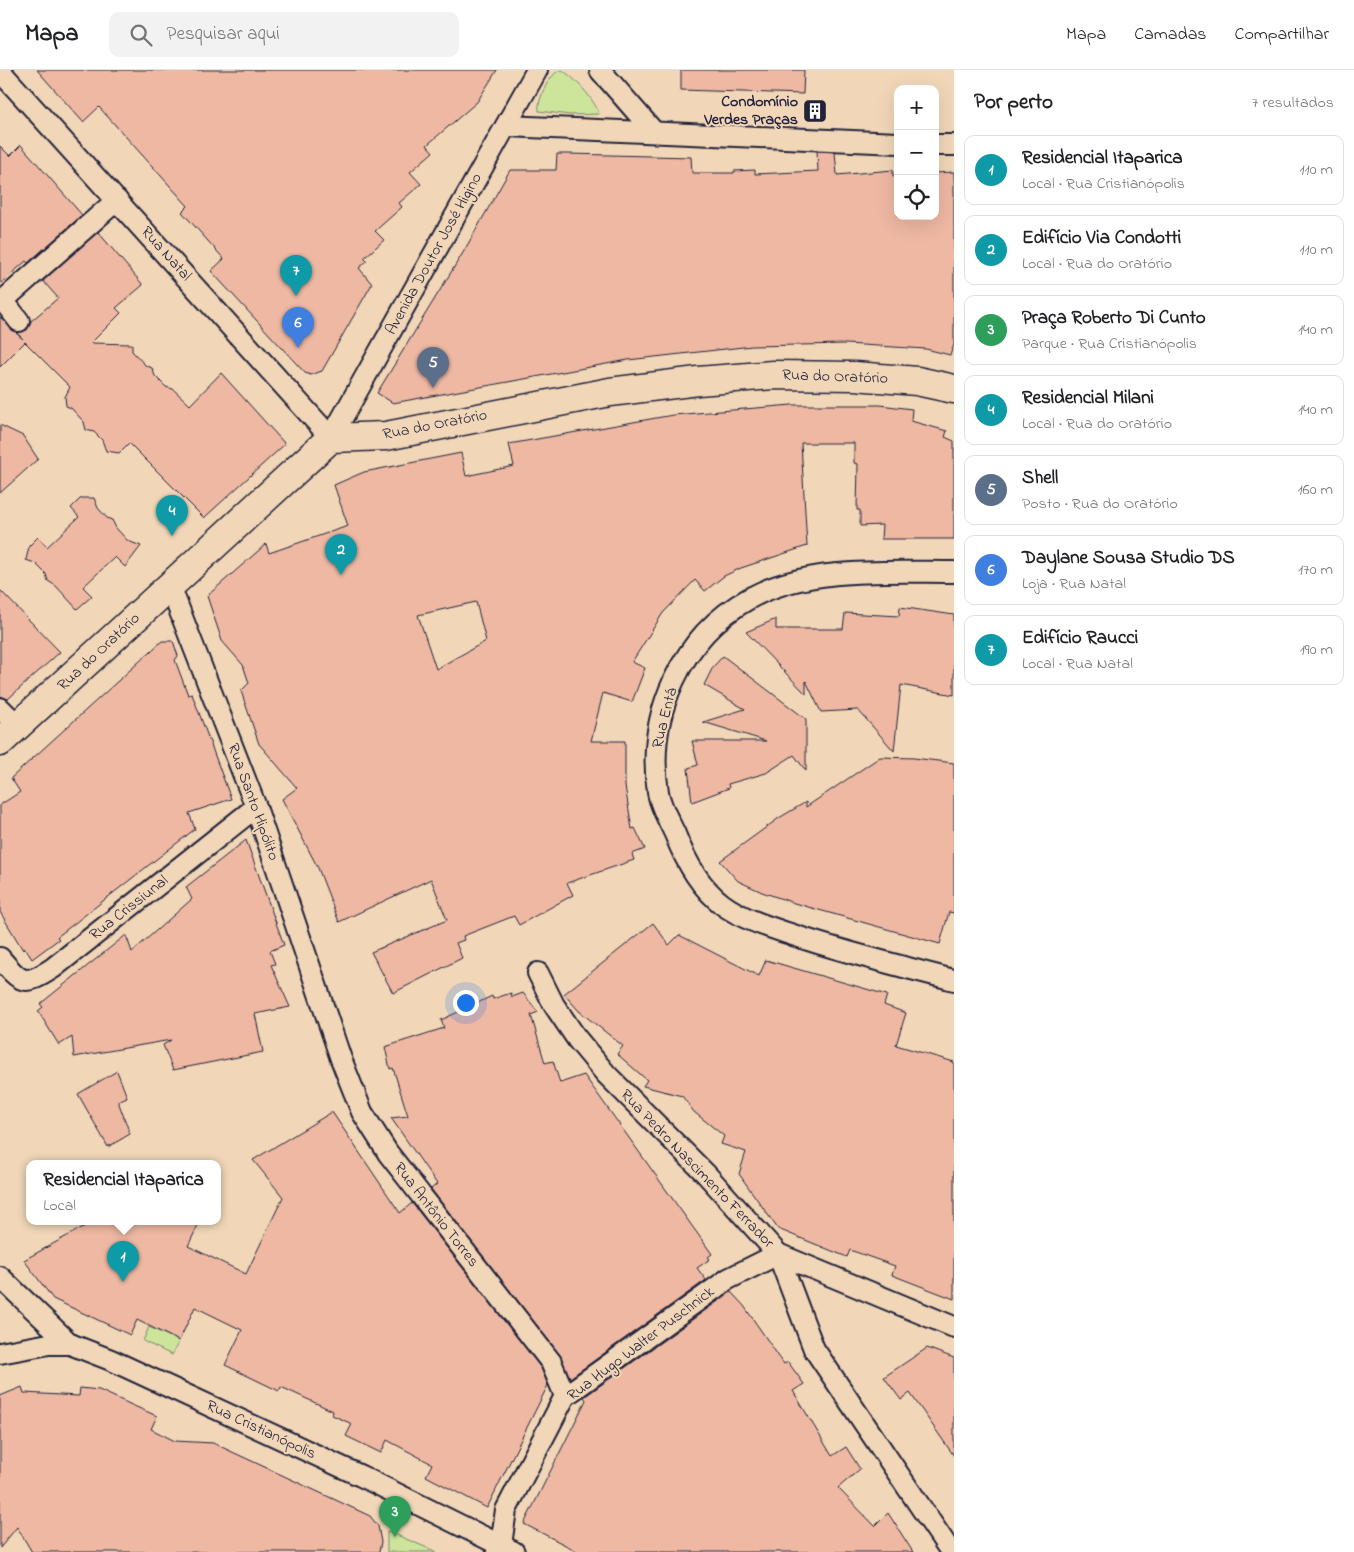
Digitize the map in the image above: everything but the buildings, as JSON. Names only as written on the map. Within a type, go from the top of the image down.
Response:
[{"type":"street","name":"Avenida Doutor José Higino","points":[[331,438],[537,70]]},
{"type":"street","points":[[600,70],[654,132]]},
{"type":"street","name":"Rua Natal","points":[[0,71],[331,438]]},
{"type":"street","points":[[506,126],[894,143]]},
{"type":"street","points":[[939,145],[954,145]]},
{"type":"street","points":[[18,322],[6,303],[6,298],[117,200]]},
{"type":"street","name":"Rua do Oratório","points":[[6,726],[170,586],[331,438],[386,436],[610,392],[745,377],[773,375],[855,376],[917,381],[954,389]]},
{"type":"street","name":"Rua Entá","points":[[954,572],[848,574],[800,579],[750,598],[710,627],[686,655],[668,693],[654,744],[658,794],[682,852],[694,875],[722,904],[760,925],[830,948],[954,980]]},
{"type":"street","name":"Rua Santo Hipólito","points":[[170,586],[256,806],[328,1021]]},
{"type":"street","name":"Rua Crissiunal","points":[[0,958],[13,974],[24,981],[35,980],[256,806]]},
{"type":"street","name":"Rua Pedro Nascimento Ferrador","points":[[538,973],[554,1005],[594,1060],[706,1174],[778,1254],[814,1349],[951,1552]]},
{"type":"street","name":"Rua Antônio Torres","points":[[328,1021],[362,1112],[388,1153],[551,1362],[565,1396]]},
{"type":"street","points":[[778,1254],[954,1327]]},
{"type":"street","name":"Rua Hugo Walter Puschnick","points":[[504,1550],[506,1510],[565,1396],[728,1279],[778,1254]]},
{"type":"street","points":[[0,1277],[70,1344]]},
{"type":"street","name":"Rua Cristianópolis","points":[[0,1353],[49,1344],[70,1344],[112,1360],[504,1550]]},
{"type":"green space","points":[[562,70],[584,90],[599,114],[570,115],[539,111],[540,100],[545,87],[553,75]]},
{"type":"green space","points":[[149,1327],[179,1341],[172,1355],[143,1341]]},
{"type":"green space","points":[[387,1531],[437,1552],[387,1552]]},
{"type":"place","name":"Condomínio Verdes Praças","points":[[815,111]]},
{"type":"place","name":"Edifício Raucci","points":[[296,296]]},
{"type":"place","name":"Daylane Sousa Studio DS","points":[[298,348]]},
{"type":"place","name":"Shell","points":[[433,388]]},
{"type":"place","name":"Residencial Milani","points":[[172,536]]},
{"type":"place","name":"Edifício Via Condotti","points":[[341,575]]},
{"type":"place","name":"Residencial Itaparica","points":[[123,1282]]},
{"type":"place","name":"Praça Roberto Di Cunto","points":[[395,1537]]}]
